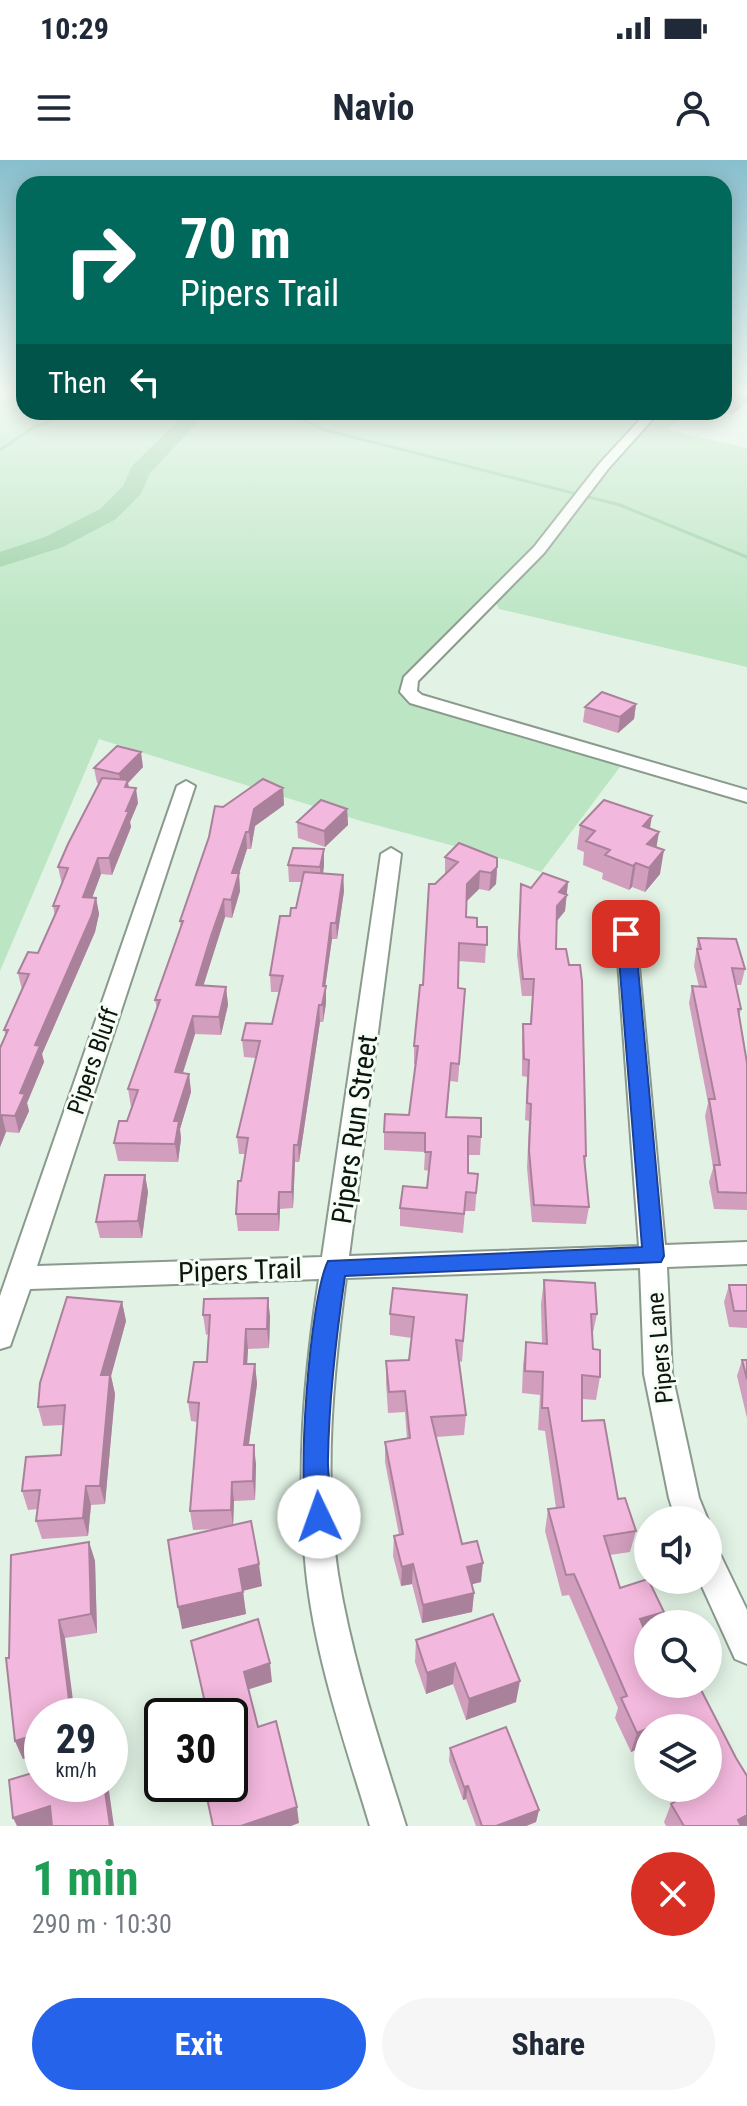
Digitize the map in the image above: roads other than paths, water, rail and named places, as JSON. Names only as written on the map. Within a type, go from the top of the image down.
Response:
[{"type":"street","points":[[600,471],[539,550],[410,680],[408,692],[430,703],[747,796]]},
{"type":"street","name":"Pipers Bluff","points":[[0,1337],[186,786]]},
{"type":"street","name":"Pipers Run Street","points":[[388,1826],[343,1678],[322,1573],[315,1462],[321,1361],[391,854]]},
{"type":"street","name":"Pipers Lane","points":[[626,934],[653,1256],[658,1374],[687,1506]]},
{"type":"street","name":"Pipers Trail","points":[[20,1278],[747,1253]]},
{"type":"street","points":[[722,1593],[747,1647]]},
{"type":"waterway","points":[[0,560],[54,542],[108,514],[133,489],[140,471]]},
{"type":"waterway","points":[[485,471],[620,505],[747,557]]}]
